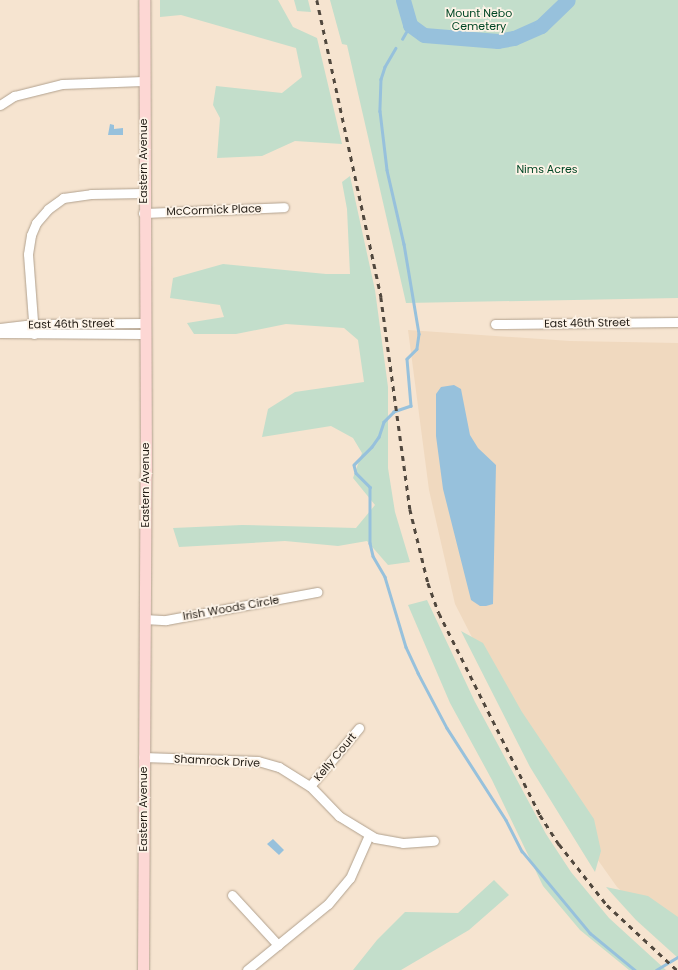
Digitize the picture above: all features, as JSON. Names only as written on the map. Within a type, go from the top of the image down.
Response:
[{"type":"main road","name":"Eastern Avenue","points":[[143,970],[144,0]]},
{"type":"street","points":[[0,106],[14,96],[62,84],[144,81]]},
{"type":"street","points":[[34,334],[28,254],[30,235],[36,223],[48,209],[63,198],[90,194],[143,193]]},
{"type":"street","name":"McCormick Place","points":[[143,213],[284,208]]},
{"type":"street","name":"East 46th Street","points":[[495,324],[678,322]]},
{"type":"street","name":"East 46th Street","points":[[0,328],[34,324],[143,329]]},
{"type":"street","name":"East 46th Street","points":[[0,333],[34,334],[143,329]]},
{"type":"street","name":"Irish Woods Circle","points":[[144,619],[166,620],[317,592]]},
{"type":"street","name":"Kelly Court","points":[[310,786],[359,728]]},
{"type":"street","name":"Shamrock Drive","points":[[144,758],[258,761],[279,767],[310,786],[339,816],[369,835],[403,842],[434,841]]},
{"type":"street","points":[[247,970],[328,904],[350,878],[369,835]]},
{"type":"street","points":[[232,894],[278,945]]},
{"type":"shaded area","points":[[408,330],[570,341],[678,343],[678,942],[617,887],[554,798],[455,604],[429,490]]},
{"type":"green space","points":[[160,0],[278,0],[293,27],[317,38],[342,144],[295,141],[262,156],[217,158],[220,118],[213,105],[216,86],[282,93],[302,77],[296,48],[181,15],[160,17]]},
{"type":"green space","points":[[294,0],[308,0],[311,12],[297,11]]},
{"type":"green space","name":"Nims Acres","points":[[330,0],[678,0],[678,298],[406,303],[347,45],[342,44]]},
{"type":"green space","points":[[350,176],[375,290],[388,387],[388,468],[395,512],[410,562],[388,565],[367,541],[338,546],[285,541],[179,547],[173,528],[242,525],[356,528],[375,505],[353,478],[362,453],[353,438],[331,426],[262,437],[268,409],[295,392],[364,382],[358,340],[344,328],[286,324],[236,334],[194,334],[187,323],[224,317],[220,305],[170,298],[173,278],[223,264],[326,274],[350,274],[347,209],[342,182]]},
{"type":"green space","points":[[427,600],[475,702],[546,834],[571,872],[609,918],[666,970],[629,970],[580,930],[543,886],[492,780],[450,703],[408,605]]},
{"type":"green space","points":[[461,631],[483,643],[522,712],[594,819],[601,851],[595,872],[530,767]]},
{"type":"green space","points":[[494,880],[509,895],[469,930],[401,970],[353,970],[377,940],[405,912],[458,913]]},
{"type":"green space","points":[[606,887],[648,896],[678,917],[678,958],[636,920]]},
{"type":"water","points":[[110,124],[114,125],[114,129],[123,128],[123,135],[108,135]]},
{"type":"water","points":[[454,385],[461,389],[470,435],[478,448],[496,465],[493,604],[486,606],[480,606],[471,600],[443,489],[436,436],[436,394],[441,387]]},
{"type":"water","points":[[273,839],[284,850],[279,855],[267,844]]},
{"type":"waterway","points":[[403,0],[410,25],[424,35],[498,41],[514,38],[541,26],[568,0]]},
{"type":"waterway","points":[[402,39],[410,25]]},
{"type":"waterway","points":[[396,48],[385,67],[381,79],[380,111],[387,170],[404,244],[419,334],[417,349],[407,359],[411,406],[394,412],[384,422],[379,437],[372,447],[354,465],[356,473],[370,487],[370,543],[373,556],[385,577],[406,647],[418,673],[447,728],[506,820],[522,851],[590,933],[635,970]]},
{"type":"waterway","points":[[656,970],[678,957]]},
{"type":"railway","points":[[317,0],[381,297],[410,509],[428,583],[439,613],[540,815],[559,844],[607,905],[677,970]]},
{"type":"park label","name":"Mount Nebo Cemetery","points":[[479,20]]}]
